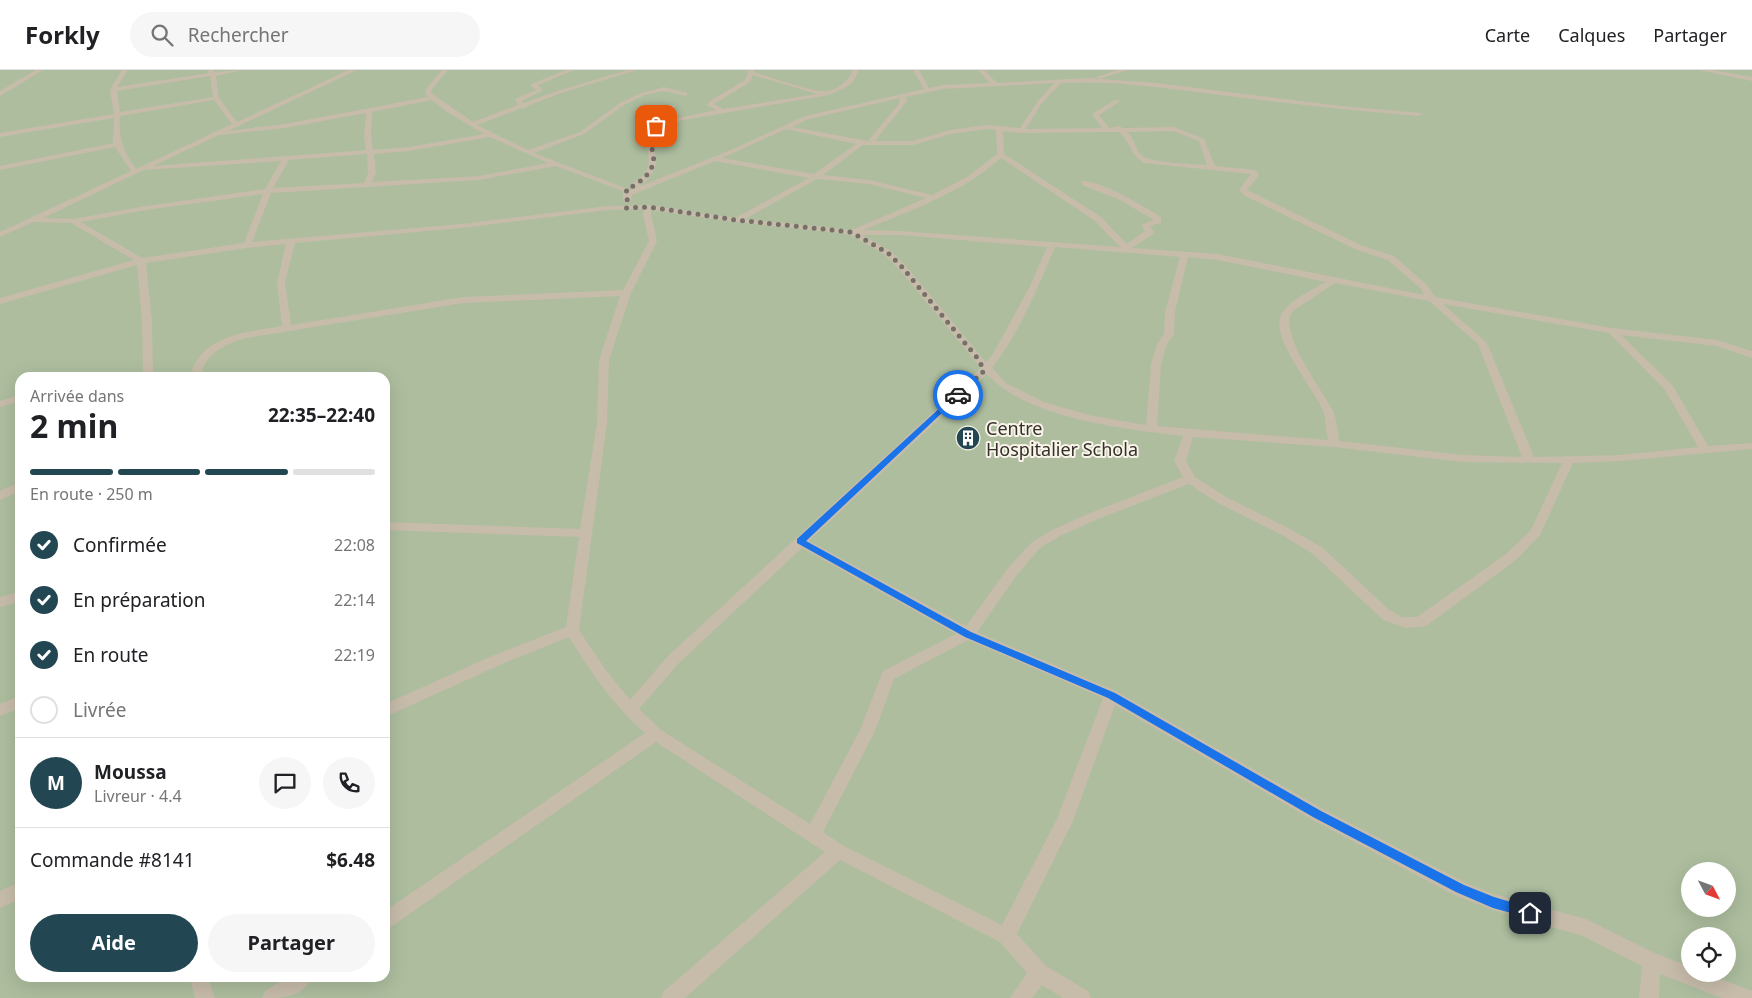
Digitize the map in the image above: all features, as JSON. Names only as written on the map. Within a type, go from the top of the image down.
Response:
[{"type":"street","points":[[0,94],[40,70]]},
{"type":"street","points":[[125,70],[116,80],[113,90],[117,114],[115,128],[117,144],[138,171]]},
{"type":"street","points":[[113,90],[212,72],[240,70]]},
{"type":"street","points":[[0,235],[354,70]]},
{"type":"street","points":[[445,70],[429,89],[428,94],[493,135],[556,164],[627,192],[715,159],[807,117],[927,90],[994,83],[1086,80],[1157,85],[1341,108],[1420,114]]},
{"type":"street","points":[[524,106],[517,100],[540,90],[533,86],[571,70]]},
{"type":"street","points":[[474,124],[568,90],[634,70]]},
{"type":"street","points":[[627,192],[649,174],[654,163],[654,155],[648,137],[656,126],[722,111],[824,94],[846,85],[854,77],[856,70]]},
{"type":"street","points":[[916,70],[927,90]]},
{"type":"street","points":[[981,70],[994,83]]},
{"type":"street","points":[[1104,70],[1110,74]]},
{"type":"street","points":[[1086,80],[1125,70]]},
{"type":"street","points":[[1702,70],[1752,79]]},
{"type":"street","points":[[722,111],[710,105],[748,81],[751,71],[824,94]]},
{"type":"street","points":[[212,72],[216,98],[235,124]]},
{"type":"street","points":[[1021,131],[1040,102],[1061,80]]},
{"type":"street","points":[[529,152],[586,131],[622,104],[643,94],[664,89],[686,94]]},
{"type":"street","points":[[870,143],[877,131],[897,112],[904,102],[903,96]]},
{"type":"street","points":[[0,135],[216,98]]},
{"type":"street","points":[[215,134],[256,131],[434,98]]},
{"type":"street","points":[[1106,129],[1095,114],[1104,106],[1116,101]]},
{"type":"street","points":[[662,124],[660,118],[672,106]]},
{"type":"street","points":[[367,184],[373,175],[368,138],[369,110]]},
{"type":"street","points":[[584,120],[583,128],[586,131]]},
{"type":"street","points":[[784,127],[861,143],[913,143],[950,132],[999,127],[1021,131],[1119,128],[1174,129],[1202,140],[1212,168]]},
{"type":"street","points":[[999,127],[1001,155]]},
{"type":"street","points":[[1119,128],[1130,139],[1133,149],[1143,160],[1167,165],[1253,172],[1255,175],[1243,190],[1248,194],[1360,248],[1391,258],[1425,288],[1430,297],[1482,342],[1529,459]]},
{"type":"street","points":[[138,171],[371,153],[444,145],[493,135]]},
{"type":"street","points":[[736,220],[818,177],[840,162],[861,143]]},
{"type":"street","points":[[0,168],[117,144]]},
{"type":"street","points":[[851,232],[966,182],[1001,155]]},
{"type":"street","points":[[1001,155],[1098,219],[1126,248]]},
{"type":"street","points":[[247,245],[268,192],[286,159]]},
{"type":"street","points":[[715,159],[818,177],[869,182],[930,197]]},
{"type":"street","points":[[34,220],[73,221],[155,206],[268,192],[479,178],[556,164]]},
{"type":"street","points":[[1085,183],[1120,195],[1158,219],[1145,225],[1150,232],[1126,248]]},
{"type":"street","points":[[626,208],[627,192]]},
{"type":"street","points":[[649,207],[647,214],[653,241],[626,293],[604,360],[602,423],[572,630],[609,688],[629,711],[656,734],[838,851],[1006,936],[1039,974],[1081,998]]},
{"type":"street","points":[[0,301],[141,261],[247,245],[649,207],[736,220],[851,232],[908,233],[1052,245],[1126,248],[1252,262],[1333,281],[1612,331],[1717,343],[1752,355]]},
{"type":"street","points":[[73,221],[141,261]]},
{"type":"street","points":[[851,232],[888,253],[902,267],[979,360],[984,371],[1007,389],[1039,404],[1074,415],[1189,434],[1334,444],[1481,460],[1621,458],[1704,448],[1752,446]]},
{"type":"street","points":[[287,328],[281,282],[292,242]]},
{"type":"street","points":[[629,711],[673,660],[984,371],[996,355],[1035,284],[1052,245]]},
{"type":"street","points":[[1152,429],[1156,364],[1162,344],[1169,334],[1170,312],[1184,253]]},
{"type":"street","points":[[141,261],[147,321],[148,372]]},
{"type":"street","points":[[1333,281],[1287,312],[1284,321],[1284,332],[1329,413],[1334,444]]},
{"type":"street","points":[[200,372],[198,366],[212,349],[229,339],[287,328],[463,300],[626,293]]},
{"type":"street","points":[[1612,331],[1669,388],[1704,448]]},
{"type":"street","points":[[0,404],[15,400]]},
{"type":"street","points":[[1189,434],[1180,461],[1190,479],[1222,500],[1286,532],[1318,551],[1383,613],[1396,621],[1408,625],[1421,622],[1511,557],[1536,532],[1570,458]]},
{"type":"street","points":[[813,834],[867,731],[888,675],[968,634],[1012,572],[1036,545],[1056,533],[1094,516],[1190,479]]},
{"type":"street","points":[[0,496],[15,488]]},
{"type":"street","points":[[390,526],[586,533]]},
{"type":"street","points":[[800,541],[968,634],[1111,695],[1317,814],[1460,889],[1493,902],[1586,928],[1652,962],[1746,998]]},
{"type":"street","points":[[0,602],[15,598]]},
{"type":"street","points":[[390,709],[497,660],[572,630]]},
{"type":"street","points":[[1006,936],[1065,821],[1111,695]]},
{"type":"street","points":[[0,710],[15,704]]},
{"type":"street","points":[[390,919],[656,734]]},
{"type":"street","points":[[671,998],[838,851]]},
{"type":"street","points":[[0,900],[15,892]]},
{"type":"street","points":[[1649,998],[1652,962]]},
{"type":"street","points":[[1020,998],[1039,974]]},
{"type":"street","points":[[200,982],[205,998]]},
{"type":"street","points":[[272,998],[296,982]]},
{"type":"green space","points":[[0,70],[1752,70],[1752,998],[0,998]]},
{"type":"way so far","points":[[656,126],[648,137],[654,155],[654,163],[649,174],[638,184],[626,190],[628,194],[626,208],[649,207],[736,220],[851,232],[888,253],[902,267],[979,360],[984,371],[958,395]]},
{"type":"place","name":"Centre Hospitalier Schola","points":[[968,438]]},
{"type":"route","points":[[958,395],[800,541],[968,634],[1111,695],[1317,814],[1460,889],[1493,902],[1530,913]]}]
